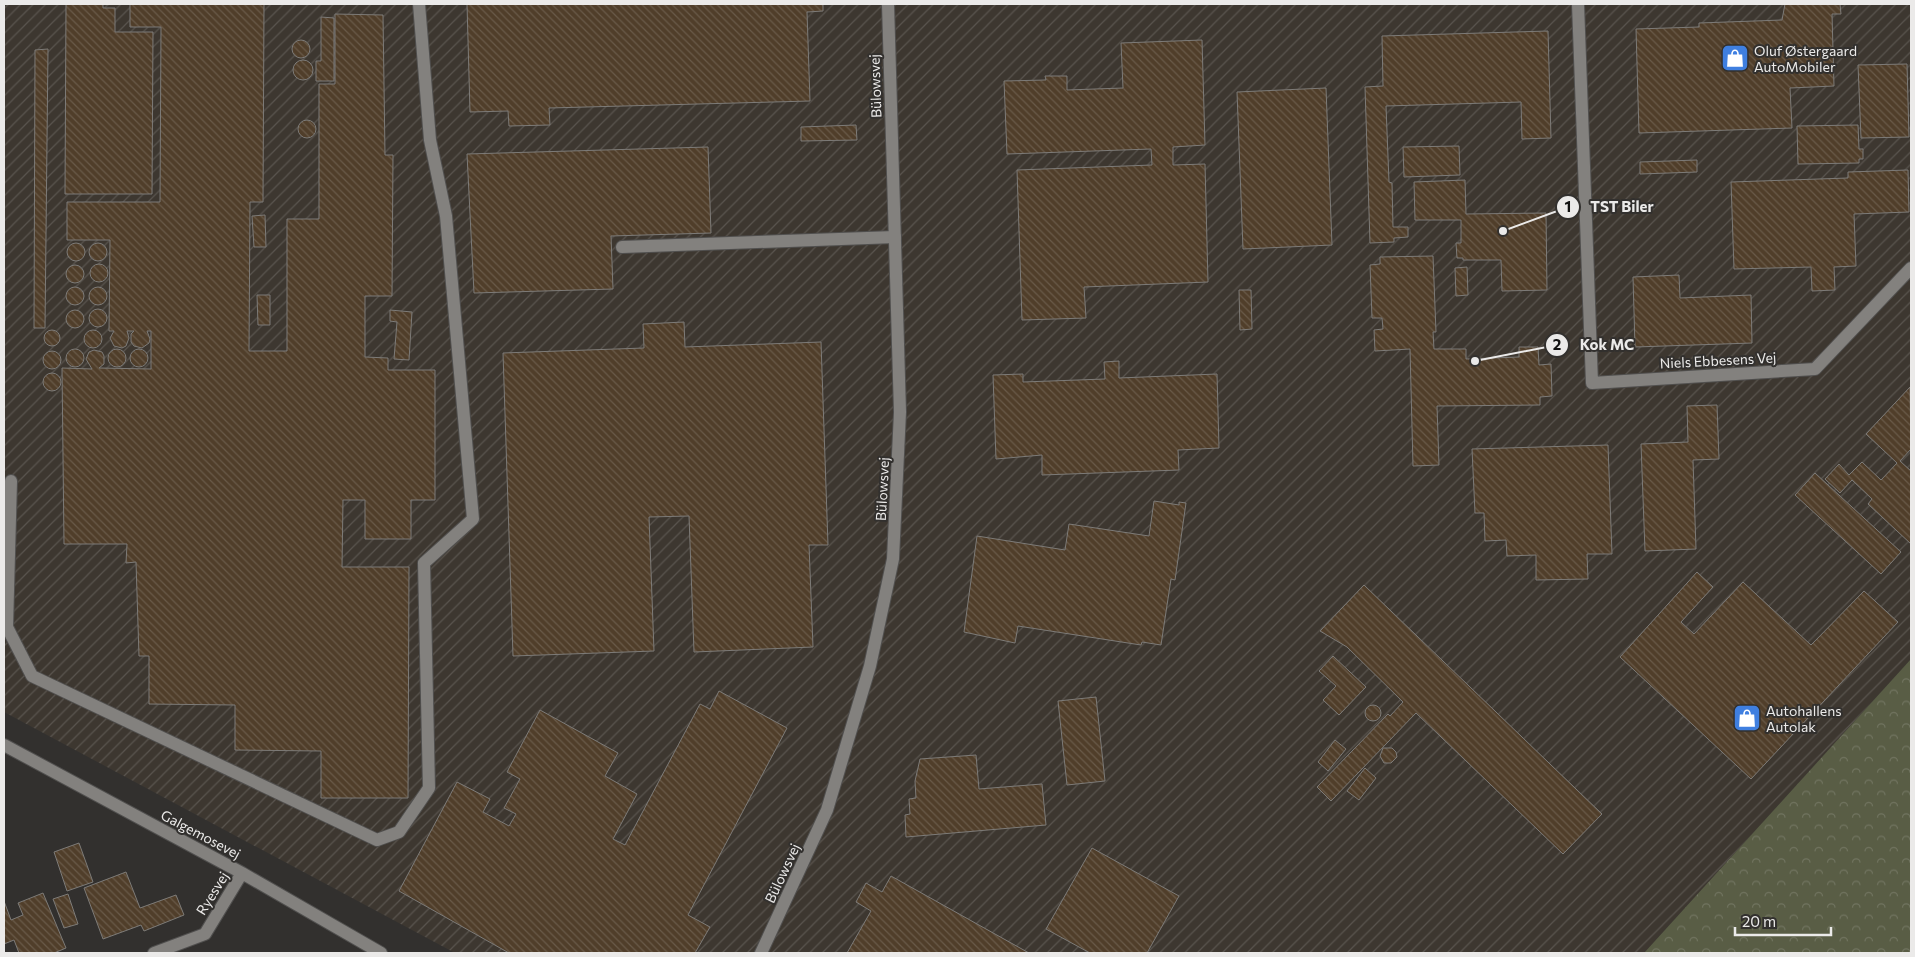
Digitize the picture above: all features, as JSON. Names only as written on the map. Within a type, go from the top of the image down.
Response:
[{"type":"street","points":[[11,481],[7,627],[32,676],[377,840],[399,832],[429,788],[424,563],[473,519],[446,216],[430,140],[419,4]]},
{"type":"street","name":"Bülowsvej","points":[[761,953],[827,810],[870,666],[893,558],[900,412],[888,4]]},
{"type":"street","name":"Niels Ebbesens Vej","points":[[1578,4],[1592,383],[1815,369],[1911,268]]},
{"type":"street","points":[[622,247],[895,237]]},
{"type":"street","name":"Galgemosevej","points":[[4,745],[242,873],[381,953]]},
{"type":"street","name":"Ryesvej","points":[[154,953],[204,934],[242,873]]},
{"type":"shaded area","points":[[4,4],[1911,4],[1911,659],[1644,953],[455,953],[4,712]]},
{"type":"green space","points":[[1911,659],[1911,953],[1644,953]]},
{"type":"building","points":[[66,4],[103,4],[103,8],[115,8],[115,32],[153,32],[152,194],[65,194]]},
{"type":"building","points":[[130,4],[264,4],[263,202],[250,202],[249,351],[287,351],[287,219],[319,219],[319,84],[335,84],[335,14],[383,15],[385,155],[393,155],[392,296],[365,296],[365,357],[388,358],[388,370],[435,370],[435,500],[411,500],[411,539],[365,539],[365,500],[343,500],[342,567],[409,567],[408,798],[321,798],[321,751],[235,750],[235,705],[149,704],[149,656],[139,656],[136,562],[126,563],[127,544],[64,544],[62,368],[92,369],[86,359],[89,352],[94,350],[102,352],[104,356],[104,364],[99,368],[151,369],[151,331],[147,331],[150,339],[149,343],[142,348],[134,346],[131,342],[131,334],[134,331],[127,331],[129,338],[126,346],[122,348],[114,346],[110,338],[114,331],[109,331],[110,240],[67,240],[67,202],[160,202],[161,27],[130,27]]},
{"type":"building","points":[[467,4],[823,4],[823,11],[807,12],[810,101],[549,108],[550,125],[509,126],[508,111],[470,112]]},
{"type":"building","name":"Oluf Østergaard AutoMobiler","points":[[1785,4],[1840,4],[1841,14],[1832,14],[1834,86],[1790,88],[1792,128],[1639,133],[1636,29],[1699,27],[1699,23],[1782,20]]},
{"type":"building","points":[[321,17],[334,18],[334,81],[316,81],[316,61],[321,61]]},
{"type":"building","points":[[1548,31],[1551,138],[1522,139],[1521,102],[1386,106],[1389,182],[1392,183],[1393,227],[1408,227],[1408,237],[1394,238],[1394,242],[1370,243],[1365,87],[1383,86],[1382,36]]},
{"type":"building","points":[[301,40],[307,43],[310,49],[307,55],[301,58],[295,55],[292,49],[295,43]]},
{"type":"building","points":[[1202,40],[1205,145],[1173,147],[1173,165],[1205,164],[1208,282],[1084,287],[1086,318],[1022,320],[1017,170],[1152,165],[1151,149],[1007,154],[1004,81],[1046,80],[1045,76],[1067,76],[1067,90],[1123,88],[1121,43]]},
{"type":"building","points":[[48,49],[45,328],[34,328],[35,50]]},
{"type":"building","points":[[299,60],[307,60],[313,66],[313,74],[307,80],[299,80],[293,74],[293,66]]},
{"type":"building","points":[[1907,64],[1909,137],[1861,138],[1858,65]]},
{"type":"building","points":[[1326,88],[1332,245],[1243,249],[1237,92]]},
{"type":"building","points":[[307,120],[313,123],[316,129],[313,135],[307,138],[301,135],[298,129],[301,123]]},
{"type":"building","points":[[856,125],[857,140],[801,141],[801,127]]},
{"type":"building","points":[[1858,125],[1859,149],[1863,149],[1863,159],[1859,159],[1859,163],[1798,164],[1797,126]]},
{"type":"building","points":[[1459,146],[1460,175],[1404,177],[1403,147]]},
{"type":"building","points":[[708,147],[711,233],[611,236],[613,289],[474,293],[467,154]]},
{"type":"building","points":[[1697,160],[1697,172],[1640,174],[1640,162]]},
{"type":"building","points":[[1908,170],[1909,212],[1854,214],[1856,266],[1834,267],[1835,290],[1812,291],[1811,267],[1734,269],[1731,182],[1848,178],[1848,172]]},
{"type":"building","points":[[1465,180],[1466,214],[1546,213],[1547,290],[1502,291],[1501,260],[1463,260],[1463,258],[1457,258],[1456,243],[1461,243],[1461,220],[1415,220],[1414,182]]},
{"type":"building","points":[[265,215],[266,247],[254,247],[252,216]]},
{"type":"building","points":[[72,243],[80,243],[85,248],[83,259],[72,261],[67,256],[67,248]]},
{"type":"building","points":[[94,243],[102,243],[107,248],[105,259],[94,261],[89,256],[89,248]]},
{"type":"building","points":[[1433,256],[1436,332],[1433,332],[1434,349],[1466,349],[1466,359],[1519,357],[1519,347],[1538,347],[1539,365],[1551,364],[1552,396],[1540,397],[1540,405],[1437,406],[1439,465],[1413,466],[1410,349],[1375,351],[1374,330],[1383,329],[1382,318],[1372,318],[1370,265],[1380,264],[1380,257]]},
{"type":"building","points":[[95,264],[103,264],[108,269],[106,280],[95,282],[90,277],[90,269]]},
{"type":"building","points":[[71,265],[79,265],[84,270],[82,281],[71,283],[66,278],[66,270]]},
{"type":"building","points":[[1467,267],[1468,295],[1456,296],[1455,268]]},
{"type":"building","points":[[1679,275],[1680,298],[1751,295],[1752,343],[1635,347],[1633,277]]},
{"type":"building","points":[[71,287],[79,287],[84,292],[82,303],[71,305],[66,300],[66,292]]},
{"type":"building","points":[[94,287],[102,287],[107,292],[105,303],[94,305],[89,300],[89,292]]},
{"type":"building","points":[[1239,290],[1251,290],[1252,329],[1240,330]]},
{"type":"building","points":[[257,295],[270,295],[270,325],[258,325]]},
{"type":"building","points":[[94,309],[102,309],[107,314],[105,325],[94,327],[89,322],[89,314]]},
{"type":"building","points":[[71,310],[79,310],[84,315],[82,326],[71,328],[66,323],[66,315]]},
{"type":"building","points":[[390,310],[412,312],[409,360],[394,359],[397,322],[390,321]]},
{"type":"building","points":[[684,322],[685,347],[821,342],[828,545],[809,545],[813,647],[694,652],[689,516],[649,517],[654,651],[513,656],[503,353],[644,348],[643,324]]},
{"type":"building","points":[[49,330],[55,330],[60,335],[58,344],[49,346],[44,341],[44,335]]},
{"type":"building","points":[[89,330],[97,330],[102,335],[100,346],[89,348],[84,343],[84,335]]},
{"type":"building","points":[[75,349],[83,354],[84,358],[79,366],[75,367],[67,362],[66,358],[71,350]]},
{"type":"building","points":[[113,349],[121,349],[126,354],[124,365],[113,367],[108,362],[108,354]]},
{"type":"building","points":[[135,349],[143,349],[148,354],[146,365],[135,367],[130,362],[130,354]]},
{"type":"building","points":[[52,351],[58,354],[61,360],[58,366],[52,369],[46,366],[43,360],[46,354]]},
{"type":"building","points":[[1119,361],[1119,378],[1217,374],[1219,448],[1178,450],[1179,470],[1042,475],[1042,455],[996,459],[993,375],[1023,374],[1023,382],[1105,379],[1104,362]]},
{"type":"building","points":[[52,373],[58,376],[61,382],[58,388],[52,391],[46,388],[43,382],[46,376]]},
{"type":"building","points":[[1910,387],[1911,449],[1900,461],[1911,471],[1911,544],[1868,504],[1872,499],[1852,480],[1840,493],[1825,479],[1839,464],[1849,475],[1862,462],[1881,480],[1897,463],[1866,434]]},
{"type":"building","points":[[1717,405],[1719,459],[1693,460],[1696,549],[1645,551],[1641,444],[1688,442],[1687,406]]},
{"type":"building","points":[[1608,445],[1612,554],[1587,554],[1588,579],[1536,580],[1536,555],[1507,556],[1506,540],[1485,541],[1484,513],[1475,513],[1472,449]]},
{"type":"building","points":[[1815,473],[1901,552],[1881,574],[1795,495]]},
{"type":"building","points":[[1154,501],[1179,505],[1179,502],[1186,503],[1175,580],[1171,579],[1161,645],[1142,642],[1141,645],[1018,626],[1015,643],[964,632],[977,536],[1065,550],[1069,524],[1149,536]]},
{"type":"building","name":"Autohallens Autolak","points":[[1697,572],[1713,587],[1681,622],[1694,634],[1743,582],[1811,645],[1864,591],[1898,622],[1751,779],[1620,657]]},
{"type":"building","points":[[1364,585],[1602,814],[1563,854],[1416,713],[1331,801],[1317,787],[1388,714],[1390,716],[1403,702],[1347,647],[1320,631]]},
{"type":"building","points":[[1333,656],[1366,687],[1339,715],[1323,700],[1336,686],[1319,671]]},
{"type":"building","points":[[719,691],[787,728],[688,915],[710,927],[695,953],[509,953],[399,891],[457,782],[490,799],[483,812],[509,826],[516,814],[504,808],[520,779],[507,772],[540,710],[618,753],[605,776],[637,794],[613,839],[625,845],[700,704],[710,709]]},
{"type":"building","points":[[1096,697],[1105,781],[1067,785],[1058,701]]},
{"type":"building","points":[[1370,705],[1376,705],[1381,710],[1379,719],[1370,721],[1365,716],[1365,710]]},
{"type":"building","points":[[1335,740],[1346,749],[1328,771],[1318,762]]},
{"type":"building","points":[[1383,748],[1392,748],[1396,752],[1397,757],[1391,763],[1384,763],[1380,756]]},
{"type":"building","points":[[976,755],[979,789],[1042,784],[1046,825],[906,837],[905,815],[910,814],[909,799],[916,798],[915,781],[920,759]]},
{"type":"building","points":[[1365,768],[1376,778],[1359,800],[1347,791]]},
{"type":"building","points":[[79,843],[93,882],[67,891],[54,852]]},
{"type":"building","points":[[1092,848],[1179,896],[1147,953],[1090,953],[1046,929]]},
{"type":"building","points":[[126,872],[140,908],[176,895],[184,915],[144,931],[141,925],[103,939],[84,888]]},
{"type":"building","points":[[891,876],[1029,953],[847,953],[871,911],[856,902],[866,883],[882,892]]},
{"type":"building","points":[[43,893],[66,948],[54,953],[19,953],[14,940],[4,944],[4,901],[11,920],[23,915],[18,903]]},
{"type":"building","points":[[68,894],[78,924],[64,928],[53,899]]},
{"type":"place","name":"Oluf Østergaard AutoMobiler","points":[[1735,58]]},
{"type":"place","name":"TST Biler","points":[[1503,231]]},
{"type":"place","name":"Kok MC","points":[[1475,361]]},
{"type":"place","name":"Autohallens Autolak","points":[[1747,718]]}]
